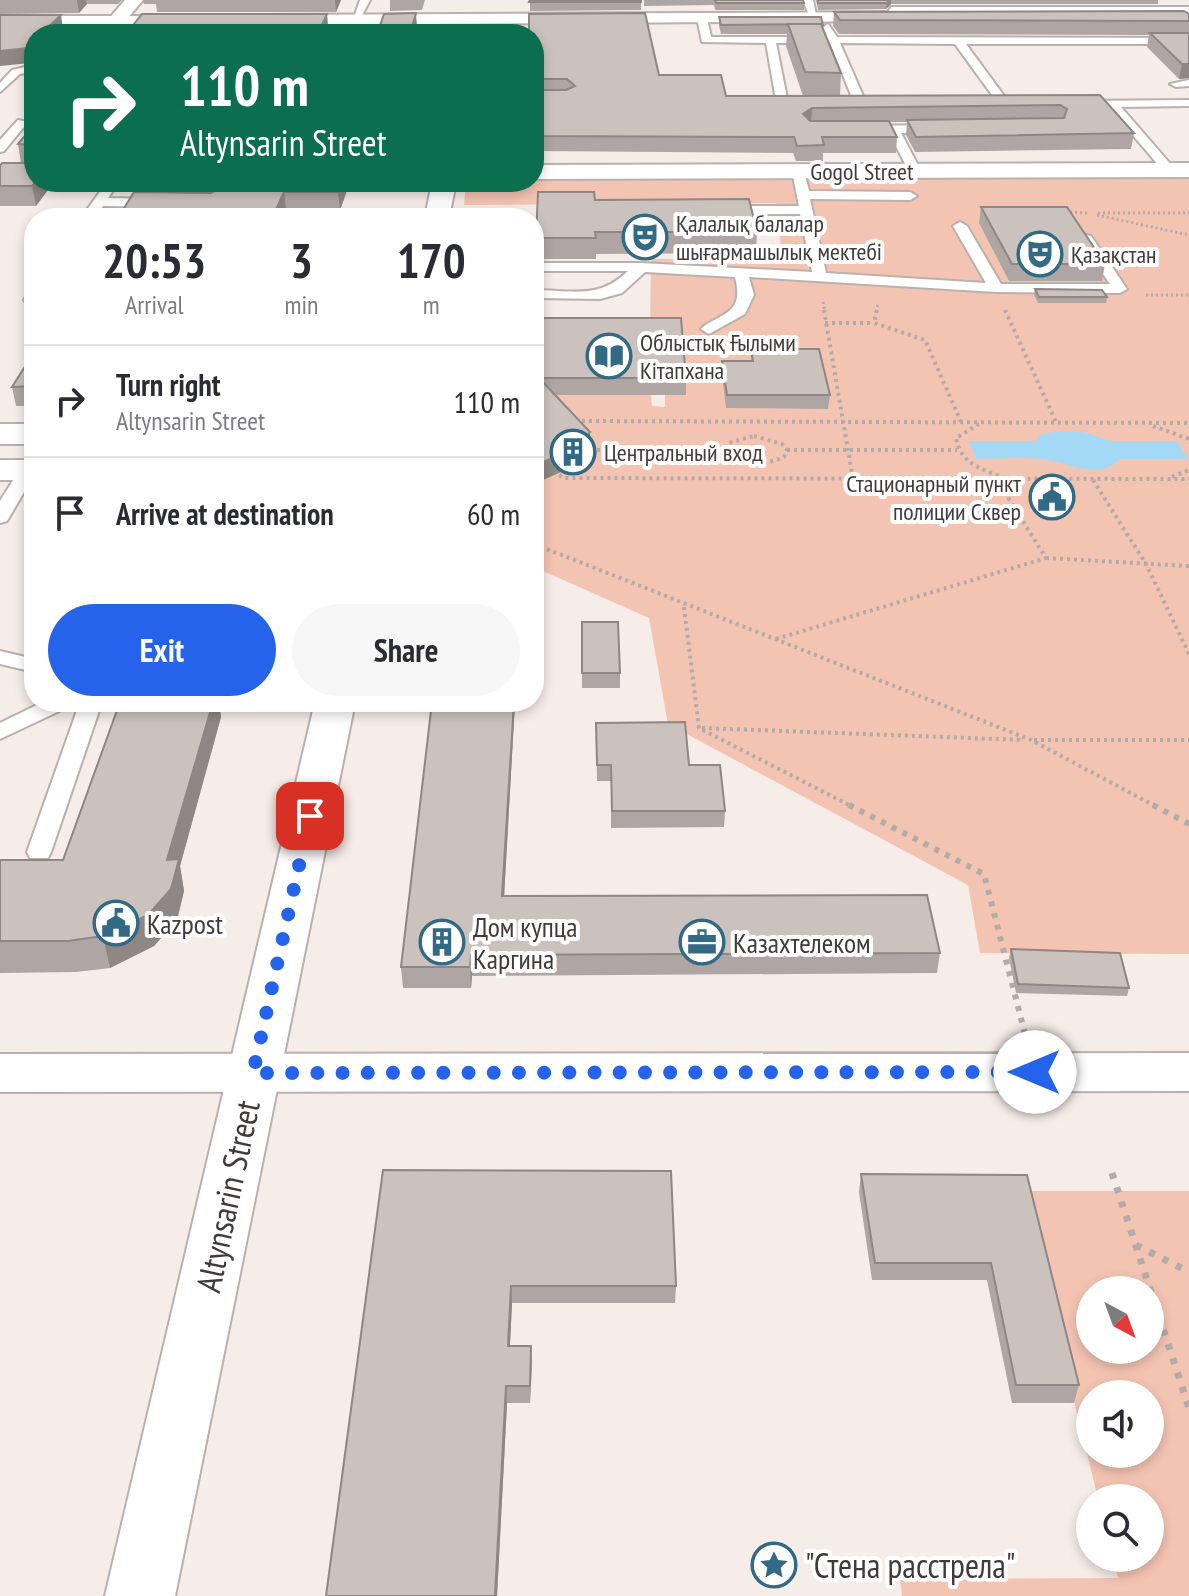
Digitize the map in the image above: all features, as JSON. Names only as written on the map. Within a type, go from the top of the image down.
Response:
[{"type":"street","points":[[116,21],[134,0]]},
{"type":"street","points":[[251,20],[702,18],[815,12],[1038,13],[1114,18],[1189,16]]},
{"type":"street","points":[[103,24],[199,18]]},
{"type":"street","points":[[2,23],[24,24]]},
{"type":"street","name":"Gogol Street","points":[[544,172],[1179,170]]},
{"type":"street","points":[[0,434],[24,434]]},
{"type":"street","name":"Altynsarin Street","points":[[140,1596],[333,712]]},
{"type":"street","points":[[0,1073],[1189,1072]]},
{"type":"lane","points":[[356,19],[365,0]]},
{"type":"lane","points":[[884,0],[893,14]]},
{"type":"lane","points":[[1026,0],[1038,13]]},
{"type":"lane","points":[[1129,40],[1114,18],[1189,10]]},
{"type":"lane","points":[[815,12],[834,40],[861,105]]},
{"type":"lane","points":[[702,18],[706,40],[1189,41]]},
{"type":"lane","points":[[916,29],[923,40]]},
{"type":"lane","points":[[770,40],[782,100],[821,105]]},
{"type":"lane","points":[[958,40],[1004,104]]},
{"type":"lane","points":[[0,89],[16,72],[24,70]]},
{"type":"lane","points":[[1176,84],[1189,83]]},
{"type":"lane","points":[[1066,104],[1189,103]]},
{"type":"lane","points":[[988,104],[1020,104]]},
{"type":"lane","points":[[1112,104],[1179,170]]},
{"type":"lane","points":[[848,105],[877,105]]},
{"type":"lane","points":[[0,122],[22,122],[0,148]]},
{"type":"lane","points":[[852,129],[953,128]]},
{"type":"lane","points":[[893,129],[915,171]]},
{"type":"lane","points":[[798,171],[820,277]]},
{"type":"lane","points":[[95,208],[106,192]]},
{"type":"lane","points":[[700,210],[910,196]]},
{"type":"lane","points":[[99,202],[170,203]]},
{"type":"lane","points":[[960,226],[996,288]]},
{"type":"lane","points":[[544,267],[641,267],[996,288],[1120,289],[1078,227]]},
{"type":"lane","points":[[544,294],[600,295],[617,290],[641,267]]},
{"type":"lane","points":[[709,329],[740,311],[747,295],[741,273]]},
{"type":"lane","points":[[0,517],[21,470]]},
{"type":"lane","points":[[0,657],[24,663]]},
{"type":"lane","points":[[0,732],[40,712]]},
{"type":"lane","points":[[39,852],[88,712]]},
{"type":"path","points":[[1089,214],[1189,213]]},
{"type":"path","points":[[820,277],[825,323],[853,479]]},
{"type":"path","points":[[874,323],[881,289],[922,283]]},
{"type":"path","points":[[996,288],[1056,422]]},
{"type":"path","points":[[825,323],[874,323],[925,340],[961,422]]},
{"type":"path","points":[[566,421],[1189,423]]},
{"type":"path","points":[[751,422],[754,436]]},
{"type":"path","points":[[983,422],[956,438],[957,450],[963,460],[1010,479]]},
{"type":"path","points":[[1141,423],[1189,439]]},
{"type":"path","points":[[724,450],[728,443],[754,436],[770,438],[787,450]]},
{"type":"path","points":[[582,450],[724,450]]},
{"type":"path","points":[[724,450],[729,457],[757,464],[784,457],[787,450]]},
{"type":"path","points":[[787,450],[957,450]]},
{"type":"path","points":[[757,464],[760,479]]},
{"type":"path","points":[[544,468],[564,478],[1189,479]]},
{"type":"path","points":[[1167,479],[1189,470]]},
{"type":"path","points":[[996,479],[1046,558]]},
{"type":"path","points":[[1092,479],[1146,564],[1189,654]]},
{"type":"path","points":[[544,548],[1031,740],[1189,824]]},
{"type":"path","points":[[774,639],[1046,558],[1189,566]]},
{"type":"path","points":[[684,607],[699,728]]},
{"type":"path","points":[[699,728],[1031,740],[1189,740]]},
{"type":"path","points":[[699,728],[984,874],[1035,1072]]},
{"type":"path","points":[[1112,1173],[1189,1408]]},
{"type":"path","points":[[1135,1244],[1189,1272]]},
{"type":"shaded area","points":[[1189,174],[1189,954],[980,953],[968,885],[668,724],[649,618],[544,571],[544,395],[651,395],[652,406],[665,407],[665,395],[686,395],[650,334],[651,259],[782,258],[776,203],[464,205],[465,192],[544,192],[544,176]]},
{"type":"shaded area","points":[[1022,1191],[1189,1191],[1189,1596],[902,1596],[900,1579],[1118,1578],[1116,1572],[1164,1572],[1164,1484],[1095,1484],[1091,1468],[1164,1468],[1164,1380],[1076,1380],[1076,1409]]},
{"type":"water","points":[[1080,431],[1111,441],[1177,441],[1188,459],[1120,459],[1111,466],[1092,470],[1041,459],[976,459],[969,441],[1035,441],[1040,435]]},
{"type":"building","points":[[641,0],[641,2],[529,2]]},
{"type":"building","points":[[715,0],[803,0],[804,3],[716,3]]},
{"type":"building","points":[[818,0],[889,0],[887,3],[818,3]]},
{"type":"building","points":[[1184,11],[1189,14],[1189,21],[840,20],[834,12]]},
{"type":"building","points":[[416,13],[413,24],[380,24],[384,14]]},
{"type":"building","points":[[645,13],[659,75],[721,75],[726,96],[1100,95],[1134,133],[916,137],[907,120],[1064,118],[1067,109],[1060,105],[812,108],[803,114],[810,121],[889,121],[897,137],[822,137],[824,145],[797,146],[794,137],[544,136],[544,90],[566,90],[575,86],[567,79],[544,79],[544,24],[529,24],[529,14]]},
{"type":"building","points":[[142,14],[327,14],[322,24],[134,24]]},
{"type":"building","points":[[0,15],[61,15],[52,24],[24,24],[24,48],[0,51]]},
{"type":"building","points":[[719,17],[821,17],[823,25],[721,25]]},
{"type":"building","points":[[788,24],[821,24],[841,73],[805,72]]},
{"type":"building","points":[[1150,33],[1189,33],[1189,64],[1182,64]]},
{"type":"building","points":[[2,163],[24,163],[24,186],[0,186]]},
{"type":"building","points":[[134,192],[284,192],[277,208],[124,208]]},
{"type":"building","points":[[538,192],[594,192],[595,200],[749,199],[757,232],[595,232],[596,238],[544,238],[544,208],[537,208]]},
{"type":"building","points":[[981,207],[1067,207],[1105,264],[1012,264]]},
{"type":"building","points":[[1035,289],[1102,290],[1107,297],[1039,297]]},
{"type":"building","name":"Облыстық Ғылыми Кітапхана","points":[[544,318],[681,318],[686,378],[544,378]]},
{"type":"building","points":[[751,349],[819,349],[830,395],[727,395],[722,361],[753,361]]},
{"type":"building","points":[[24,368],[24,386],[12,387]]},
{"type":"building","name":"Облыстық Ғылыми Кітапхана","points":[[544,383],[590,432],[574,449],[544,462]]},
{"type":"building","points":[[582,622],[618,622],[620,673],[582,673]]},
{"type":"building","points":[[116,712],[210,712],[167,860],[179,859],[171,889],[148,915],[103,936],[68,941],[0,941],[0,860],[63,860]]},
{"type":"building","points":[[431,712],[513,712],[502,896],[927,895],[940,953],[471,955],[470,967],[401,967]]},
{"type":"building","points":[[685,722],[689,765],[720,765],[725,811],[612,811],[611,765],[597,765],[596,723]]},
{"type":"building","points":[[1011,949],[1120,953],[1129,988],[1018,984]]},
{"type":"building","points":[[383,1170],[671,1171],[676,1286],[511,1286],[508,1346],[531,1346],[530,1386],[506,1386],[495,1596],[326,1596]]},
{"type":"building","points":[[861,1174],[1027,1175],[1078,1380],[1076,1385],[1016,1385],[991,1263],[875,1263]]},
{"type":"place","name":"Қалалық балалар шығармашылық мектебі","points":[[645,237]]},
{"type":"place","name":"Қазақстан","points":[[1040,254]]},
{"type":"place","name":"Облыстық Ғылыми Кітапхана","points":[[609,356]]},
{"type":"place","name":"Центральный вход","points":[[573,452]]},
{"type":"place","name":"Стационарный пункт полиции Сквер","points":[[1052,497]]},
{"type":"place","name":"Kazpost","points":[[116,923]]},
{"type":"place","name":"Дом купца Каргина","points":[[442,942]]},
{"type":"place","name":"Казахтелеком","points":[[702,942]]},
{"type":"place","name":"\"Стена расстрела\"","points":[[774,1565]]},
{"type":"route","points":[[310,816],[253,1073],[1035,1072]]}]
